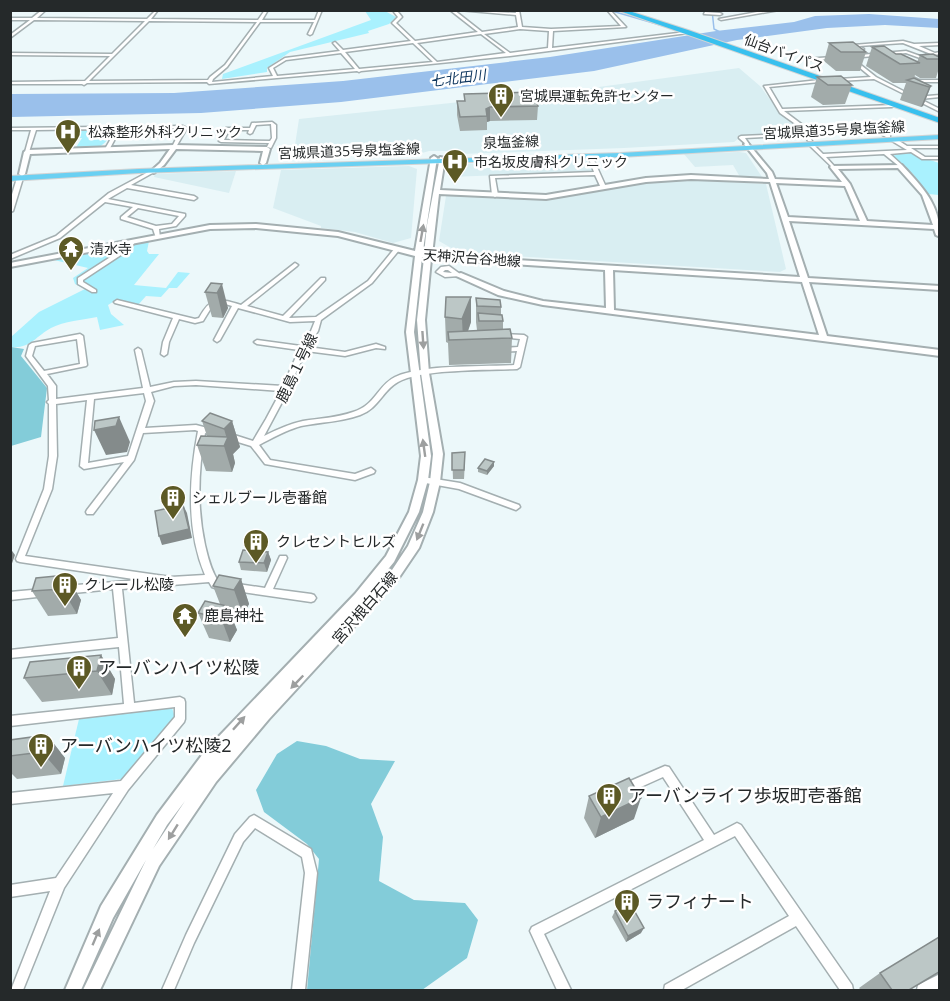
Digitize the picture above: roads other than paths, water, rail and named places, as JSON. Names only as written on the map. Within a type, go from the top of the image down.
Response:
[{"type":"highway","name":"仙台バイパス","points":[[619,10],[688,31]]},
{"type":"highway","name":"仙台バイパス","points":[[629,10],[939,120]]},
{"type":"highway","name":"仙台バイパス","points":[[770,59],[892,106],[939,120]]},
{"type":"main road","name":"宮城県道35号泉塩釜線","points":[[10,177],[157,169],[590,156],[749,146],[809,139],[939,135]]},
{"type":"main road","name":"泉塩釜線","points":[[157,169],[263,163],[438,159],[749,146]]},
{"type":"street","points":[[10,37],[45,10]]},
{"type":"street","points":[[10,83],[84,84],[210,80],[226,66],[267,10]]},
{"type":"street","points":[[310,34],[321,10]]},
{"type":"street","points":[[399,10],[396,12],[400,17],[394,23],[436,63]]},
{"type":"street","points":[[451,10],[510,55]]},
{"type":"street","points":[[460,10],[517,12],[520,28]]},
{"type":"street","points":[[721,18],[726,10]]},
{"type":"street","points":[[706,13],[721,18],[778,10]]},
{"type":"street","points":[[84,84],[157,11]]},
{"type":"street","points":[[276,78],[270,68],[282,60],[341,51],[520,28],[551,30],[624,27],[608,11]]},
{"type":"street","points":[[10,19],[316,21]]},
{"type":"street","points":[[550,50],[551,30]]},
{"type":"street","points":[[210,80],[209,83],[359,71],[510,55],[688,31]]},
{"type":"street","points":[[870,54],[855,45],[903,42],[938,54]]},
{"type":"street","points":[[335,43],[359,71]]},
{"type":"street","points":[[914,45],[939,45]]},
{"type":"street","points":[[806,59],[906,52],[920,57],[938,54]]},
{"type":"street","points":[[10,54],[113,55]]},
{"type":"street","points":[[849,57],[874,78],[939,111]]},
{"type":"street","points":[[888,60],[911,60]]},
{"type":"street","points":[[856,63],[872,62]]},
{"type":"street","points":[[909,76],[918,81],[939,81]]},
{"type":"street","points":[[90,78],[210,80]]},
{"type":"street","points":[[838,80],[874,78]]},
{"type":"street","points":[[819,81],[766,86],[781,110],[803,127],[822,156],[847,184],[865,224]]},
{"type":"street","points":[[913,98],[939,96]]},
{"type":"street","points":[[781,110],[892,106]]},
{"type":"street","points":[[246,142],[254,124],[272,123],[274,125],[274,138],[267,149],[263,163]]},
{"type":"street","points":[[10,129],[178,126],[185,128],[157,169],[103,200],[58,237],[10,257]]},
{"type":"street","points":[[803,127],[827,129],[871,127],[924,158],[939,158]]},
{"type":"street","points":[[10,211],[34,129]]},
{"type":"street","points":[[213,149],[228,129],[252,129]]},
{"type":"street","points":[[107,149],[115,136],[182,134]]},
{"type":"street","points":[[809,139],[741,137],[766,168],[772,181],[824,339]]},
{"type":"street","points":[[220,141],[271,142]]},
{"type":"street","points":[[27,152],[174,147],[267,149]]},
{"type":"street","points":[[822,156],[939,147]]},
{"type":"street","points":[[784,219],[938,231],[925,194],[885,152]]},
{"type":"street","points":[[590,156],[603,187]]},
{"type":"street","points":[[424,256],[438,192],[438,159]]},
{"type":"street","points":[[73,990],[107,912],[162,820],[217,748],[359,597],[390,559],[429,481],[419,374],[424,256],[438,159]]},
{"type":"street","points":[[833,167],[900,166]]},
{"type":"street","points":[[495,195],[492,177],[597,173]]},
{"type":"street","points":[[438,192],[546,197],[646,180],[691,177],[847,184]]},
{"type":"street","points":[[126,186],[194,198]]},
{"type":"street","points":[[103,200],[183,215],[174,225],[157,232],[123,218],[136,207]]},
{"type":"street","name":"天神沢台谷地線","points":[[10,265],[132,242],[157,232],[268,226],[338,234],[424,256],[939,288]]},
{"type":"street","points":[[94,291],[80,283],[80,279],[128,248],[132,242]]},
{"type":"street","name":"鹿島１号線","points":[[254,444],[271,421],[304,347],[318,325],[318,319],[370,282],[397,249]]},
{"type":"street","points":[[217,340],[239,306],[295,265]]},
{"type":"street","points":[[609,267],[610,312]]},
{"type":"street","points":[[458,275],[501,294],[521,299],[939,353]]},
{"type":"street","points":[[285,318],[323,279]]},
{"type":"street","points":[[117,302],[195,321],[201,320],[213,303],[221,301],[300,321],[318,319]]},
{"type":"street","points":[[165,354],[166,342],[177,316]]},
{"type":"street","points":[[254,444],[301,424],[362,412],[371,407],[388,385],[397,378],[419,374],[517,367],[524,337],[494,335]]},
{"type":"street","points":[[43,373],[84,365],[80,336],[32,345],[29,356],[52,386],[51,402],[54,424],[48,489],[20,559],[172,581]]},
{"type":"street","points":[[257,342],[345,354],[376,346],[383,348]]},
{"type":"street","points":[[489,351],[521,349]]},
{"type":"street","points":[[90,512],[131,458],[150,401],[138,350]]},
{"type":"street","points":[[51,402],[148,390],[174,384],[196,383],[287,389]]},
{"type":"street","points":[[91,397],[84,466],[131,458]]},
{"type":"street","points":[[141,431],[196,427],[254,444],[268,462],[355,477],[371,471]]},
{"type":"street","points":[[202,430],[194,481],[194,509],[197,531],[210,578],[215,584],[311,598]]},
{"type":"street","points":[[429,481],[460,486],[516,507]]},
{"type":"street","name":"宮沢根白石線","points":[[92,990],[154,861],[211,777],[264,715],[394,576],[413,548],[428,512],[429,481]]},
{"type":"street","points":[[267,592],[283,558]]},
{"type":"street","points":[[10,596],[210,578]]},
{"type":"street","points":[[117,585],[129,707]]},
{"type":"street","points":[[10,654],[123,642]]},
{"type":"street","points":[[10,720],[180,702],[180,719],[123,786],[59,884],[16,990]]},
{"type":"street","points":[[617,792],[665,771],[712,842]]},
{"type":"street","points":[[10,799],[123,786]]},
{"type":"street","points":[[168,990],[239,838],[254,821],[307,853],[311,873],[299,990]]},
{"type":"street","points":[[564,990],[536,931],[737,829],[847,990]]},
{"type":"street","points":[[10,891],[59,884]]},
{"type":"street","points":[[670,990],[798,918]]},
{"type":"street","points":[[922,990],[939,980]]},
{"type":"water","name":"七北田川","points":[[869,14],[939,19],[939,28],[885,25],[827,28],[737,40],[594,71],[341,102],[201,113],[11,117],[11,94],[174,93],[343,81],[550,57],[716,31],[794,22],[815,16]]},
{"type":"waterway","points":[[491,10],[612,11],[667,27]]},
{"type":"waterway","points":[[712,10],[714,29],[720,32]]},
{"type":"place","name":"宮城県運転免許センター","points":[[501,119]]},
{"type":"place","name":"松森整形外科クリニック","points":[[68,155]]},
{"type":"place","name":"市名坂皮膚科クリニック","points":[[455,185]]},
{"type":"place","name":"清水寺","points":[[71,272]]},
{"type":"place","name":"シェルブール壱番館","points":[[173,521]]},
{"type":"place","name":"クレセントヒルズ","points":[[256,565]]},
{"type":"place","name":"クレール松陵","points":[[65,608]]},
{"type":"place","name":"鹿島神社","points":[[185,639]]},
{"type":"place","name":"アーバンハイツ松陵","points":[[79,691]]},
{"type":"place","name":"アーバンハイツ松陵2","points":[[41,769]]},
{"type":"place","name":"アーバンライフ歩坂町壱番館","points":[[609,819]]},
{"type":"place","name":"ラフィナート","points":[[627,925]]}]
